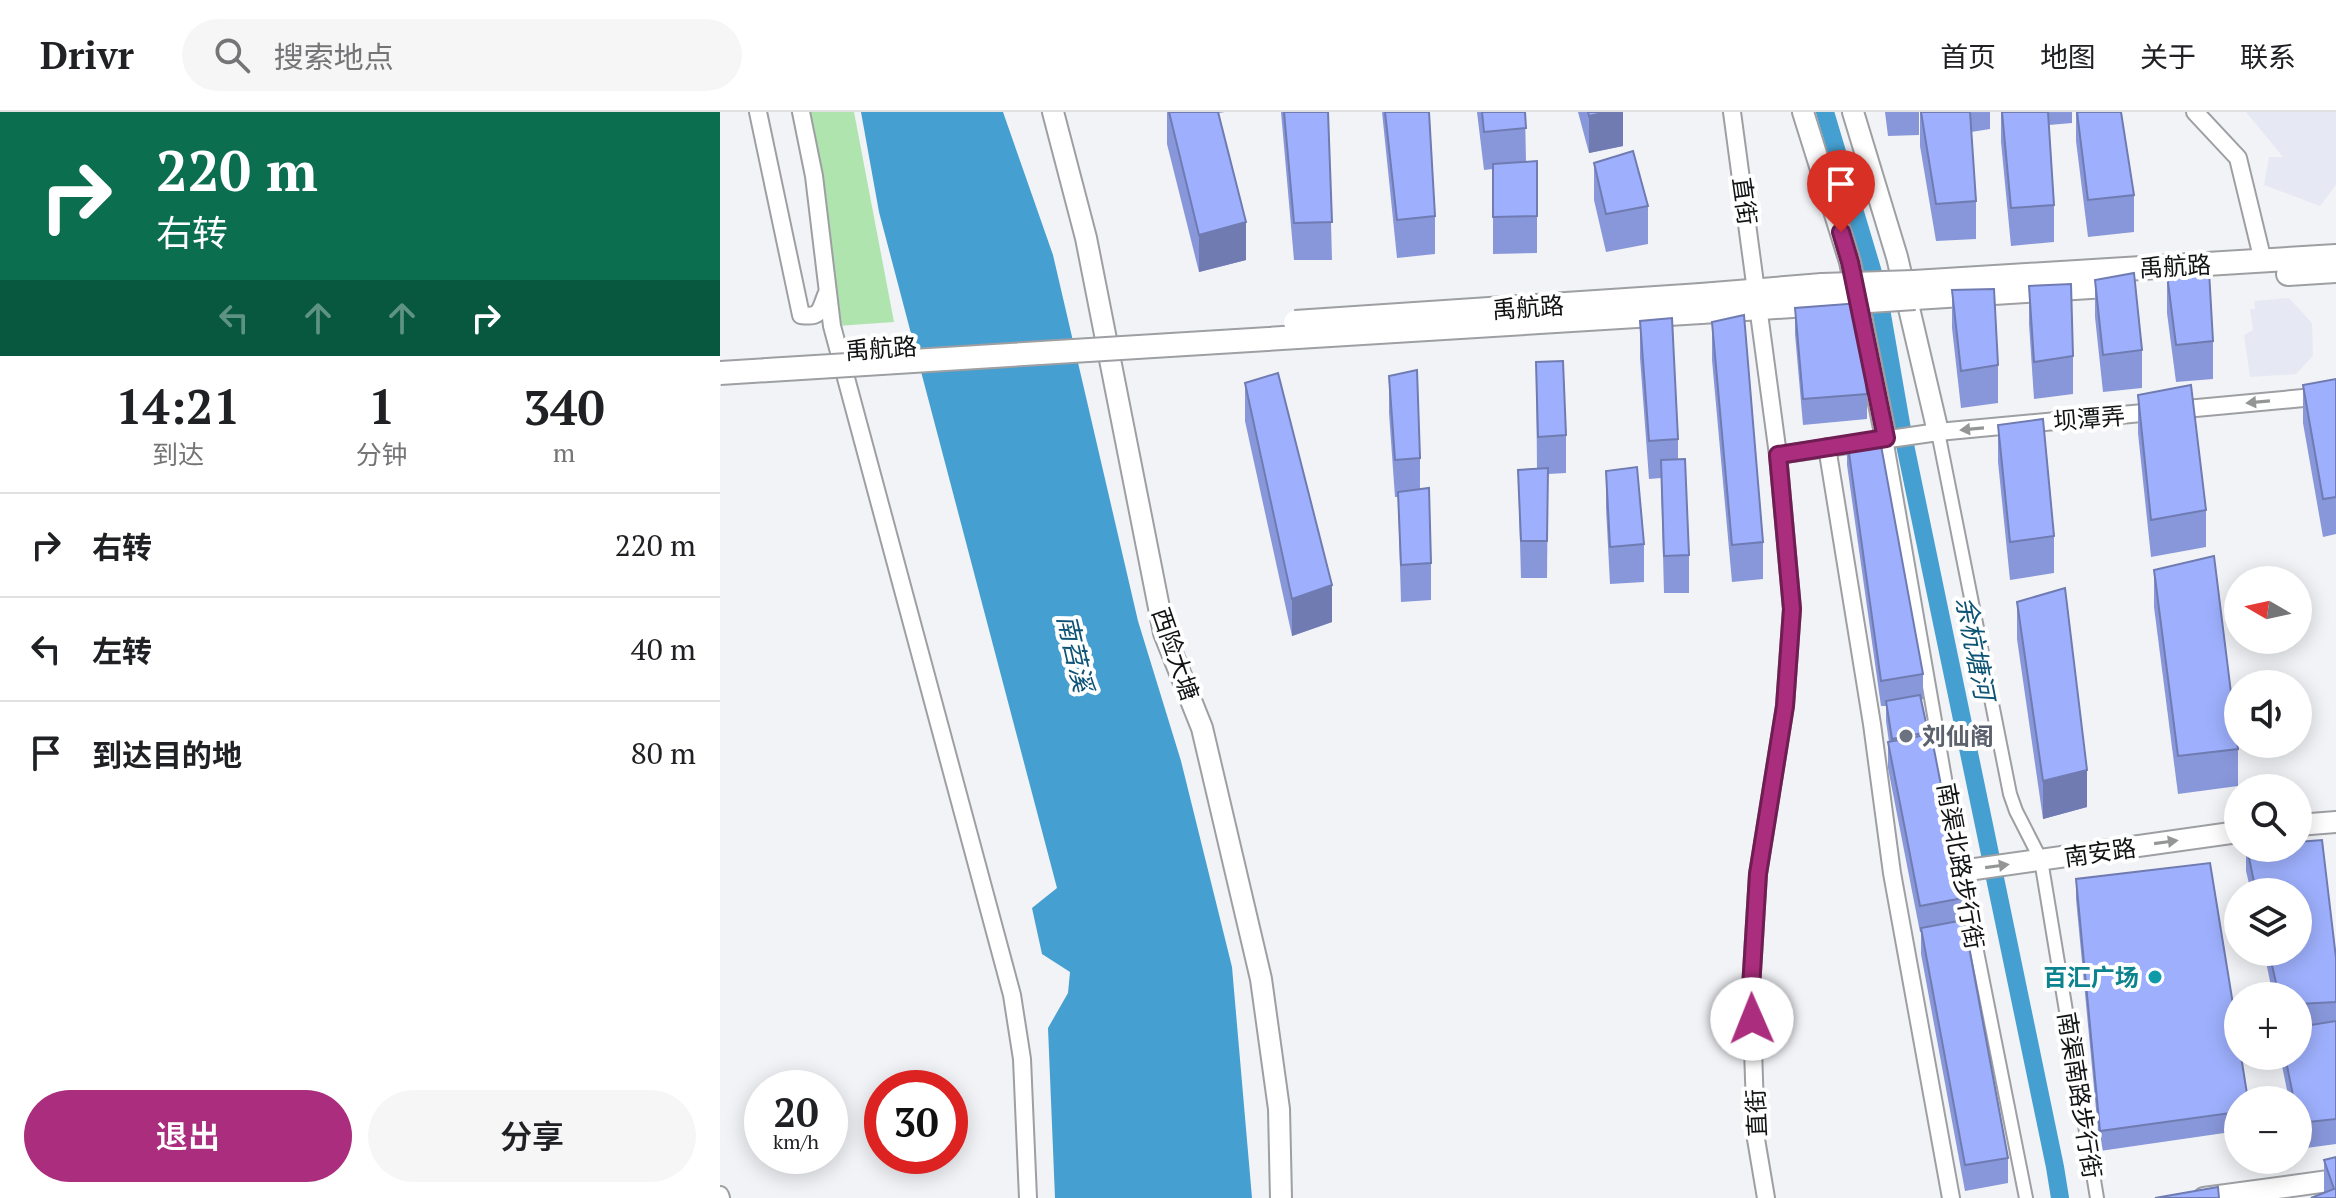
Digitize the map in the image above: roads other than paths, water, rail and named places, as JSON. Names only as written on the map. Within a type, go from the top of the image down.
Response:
[{"type":"main road","name":"禹航路","points":[[1915,290],[2336,256]]},
{"type":"main road","name":"禹航路","points":[[720,359],[1701,304],[1822,294],[2336,271]]},
{"type":"main road","points":[[720,373],[1701,304]]},
{"type":"street","points":[[758,112],[801,315],[812,317],[819,312],[828,289]]},
{"type":"street","points":[[801,112],[814,176],[832,326],[1012,995],[1022,1059],[1028,1198]]},
{"type":"street","name":"西险大塘","points":[[1053,112],[1086,238],[1164,633],[1202,728],[1261,979],[1279,1109],[1281,1198]]},
{"type":"street","name":"直街","points":[[1732,112],[1778,455],[1792,609],[1785,706],[1758,874],[1751,988],[1756,1139],[1766,1198]]},
{"type":"street","points":[[1803,112],[1850,262],[1889,438]]},
{"type":"street","points":[[1853,112],[1897,257],[1938,432]]},
{"type":"street","points":[[2195,112],[2238,158],[2263,261]]},
{"type":"street","name":"坝潭弄","points":[[1778,455],[1938,432],[2336,395]]},
{"type":"street","name":"南渠南路步行街","points":[[1938,432],[2010,794],[2038,860],[2097,1198]]},
{"type":"street","name":"南渠北路步行街","points":[[1889,438],[1961,871],[2026,1198]]},
{"type":"street","points":[[1827,447],[1872,724],[1892,873],[1951,1198]]},
{"type":"street","points":[[2312,824],[2336,822]]},
{"type":"street","name":"南安路","points":[[1961,871],[2224,834]]},
{"type":"street","points":[[2204,1198],[2336,1180]]},
{"type":"water","name":"南苕溪","points":[[861,112],[1003,112],[1053,255],[1138,621],[1181,761],[1232,967],[1252,1198],[1055,1198],[1048,1028],[1068,993],[1070,972],[1042,954],[1032,908],[1057,888],[879,212]]},
{"type":"waterway","name":"余杭塘河","points":[[1825,112],[1877,286],[1903,435],[2060,1198]]},
{"type":"place","name":"刘仙阁","points":[[1906,736]]},
{"type":"place","name":"百汇广场","points":[[2155,977]]}]
